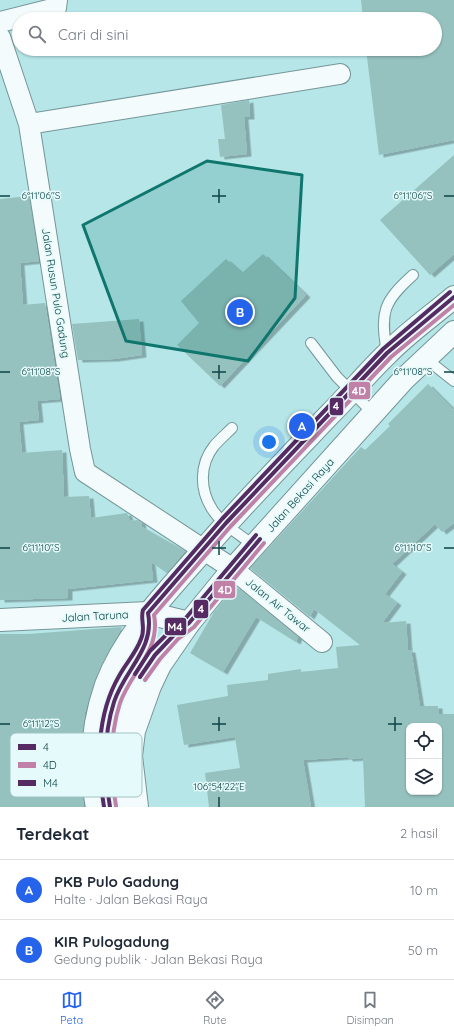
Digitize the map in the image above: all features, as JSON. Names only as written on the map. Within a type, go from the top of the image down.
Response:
[{"type":"main road","points":[[95,733],[100,703],[107,684],[118,662],[148,613],[226,523],[388,353],[454,298]]},
{"type":"main road","name":"Jalan Bekasi Raya","points":[[134,733],[150,686],[160,665],[189,624],[232,569],[373,413],[425,358],[454,332]]},
{"type":"main road","name":"Jalan Taruna","points":[[0,620],[148,613],[189,624]]},
{"type":"main road","points":[[95,797],[97,807]]},
{"type":"main road","name":"Jalan Bekasi Raya","points":[[136,797],[137,807]]},
{"type":"street","points":[[40,12],[56,8],[57,0]]},
{"type":"street","points":[[0,22],[12,19]]},
{"type":"street","name":"Jalan Rusun Pulo Gadung","points":[[0,37],[29,124],[80,449],[86,472],[232,569]]},
{"type":"street","points":[[29,124],[340,74]]},
{"type":"street","name":"Jalan Air Tawar","points":[[232,569],[322,642]]},
{"type":"lane","points":[[388,353],[384,332],[384,312],[394,292],[413,275]]},
{"type":"lane","points":[[311,343],[337,377],[373,413]]},
{"type":"lane","points":[[425,358],[454,381]]},
{"type":"lane","points":[[232,428],[214,446],[203,467],[202,478],[204,490],[212,510],[254,546]]},
{"type":"lane","points":[[106,733],[121,684],[148,639],[150,629],[148,613]]},
{"type":"lane","points":[[120,733],[121,721],[132,691],[141,675],[165,643],[189,624]]},
{"type":"lane","points":[[108,797],[110,807]]},
{"type":"lane","points":[[122,797],[124,807]]},
{"type":"highlighted area","points":[[207,161],[302,175],[295,298],[248,361],[126,341],[83,225]]},
{"type":"building","points":[[361,0],[454,0],[454,140],[379,155],[367,56],[442,56],[442,12],[362,12]]},
{"type":"building","points":[[249,100],[250,117],[244,117],[247,154],[220,157],[218,139],[225,139],[221,105]]},
{"type":"building","points":[[454,155],[454,254],[430,275],[380,220]]},
{"type":"building","points":[[29,196],[39,261],[20,263],[23,305],[45,303],[60,399],[37,401],[39,420],[19,422],[22,453],[62,450],[64,497],[89,496],[91,518],[127,513],[130,521],[138,520],[141,522],[142,527],[185,551],[167,573],[151,562],[153,580],[68,589],[68,598],[0,600],[0,199]]},
{"type":"building","points":[[263,254],[306,295],[220,386],[177,345],[199,323],[181,301],[226,259],[242,273]]},
{"type":"building","points":[[139,319],[142,355],[114,359],[78,360],[72,324]]},
{"type":"building","points":[[428,384],[454,410],[454,523],[442,532],[435,524],[392,564],[402,572],[385,594],[397,603],[382,623],[406,621],[408,650],[411,650],[420,706],[438,706],[439,723],[406,723],[406,795],[442,795],[442,723],[439,723],[439,714],[454,714],[454,807],[365,807],[363,758],[348,759],[348,757],[303,760],[311,807],[209,807],[205,773],[240,768],[235,737],[184,745],[177,705],[228,696],[227,685],[268,680],[268,674],[301,669],[301,672],[338,668],[336,647],[360,645],[314,609],[310,617],[250,568],[361,447],[365,450],[390,426],[388,424]]},
{"type":"building","points":[[235,586],[298,637],[296,642],[256,617],[223,672],[190,653],[214,612]]},
{"type":"building","points":[[122,627],[95,680],[85,712],[83,733],[10,733],[10,797],[83,797],[84,807],[0,807],[0,634],[28,634]]},
{"type":"transit line","name":"M4","points":[[101,733],[102,723],[111,691],[139,644],[143,628],[143,610],[222,519],[383,349],[450,292]]},
{"type":"transit line","name":"4","points":[[107,733],[114,702],[125,679],[138,659],[147,637],[149,626],[148,613],[226,523],[387,353],[454,297]]},
{"type":"transit line","name":"4D","points":[[113,733],[120,703],[144,660],[153,639],[155,628],[154,615],[230,527],[391,357],[454,305]]},
{"type":"transit line","name":"M4","points":[[135,674],[150,651],[170,631],[185,619],[256,535]]},
{"type":"transit line","name":"4","points":[[140,677],[155,655],[174,635],[189,623],[260,539]]},
{"type":"transit line","name":"4D","points":[[145,680],[160,659],[178,639],[194,627],[264,543]]},
{"type":"transit line","name":"M4","points":[[103,797],[104,807]]},
{"type":"transit line","name":"4","points":[[109,797],[110,807]]},
{"type":"transit line","name":"4D","points":[[115,797],[116,806]]},
{"type":"place","name":"KIR Pulogadung","points":[[240,312]]},
{"type":"place","name":"PKB Pulo Gadung","points":[[302,426]]}]
